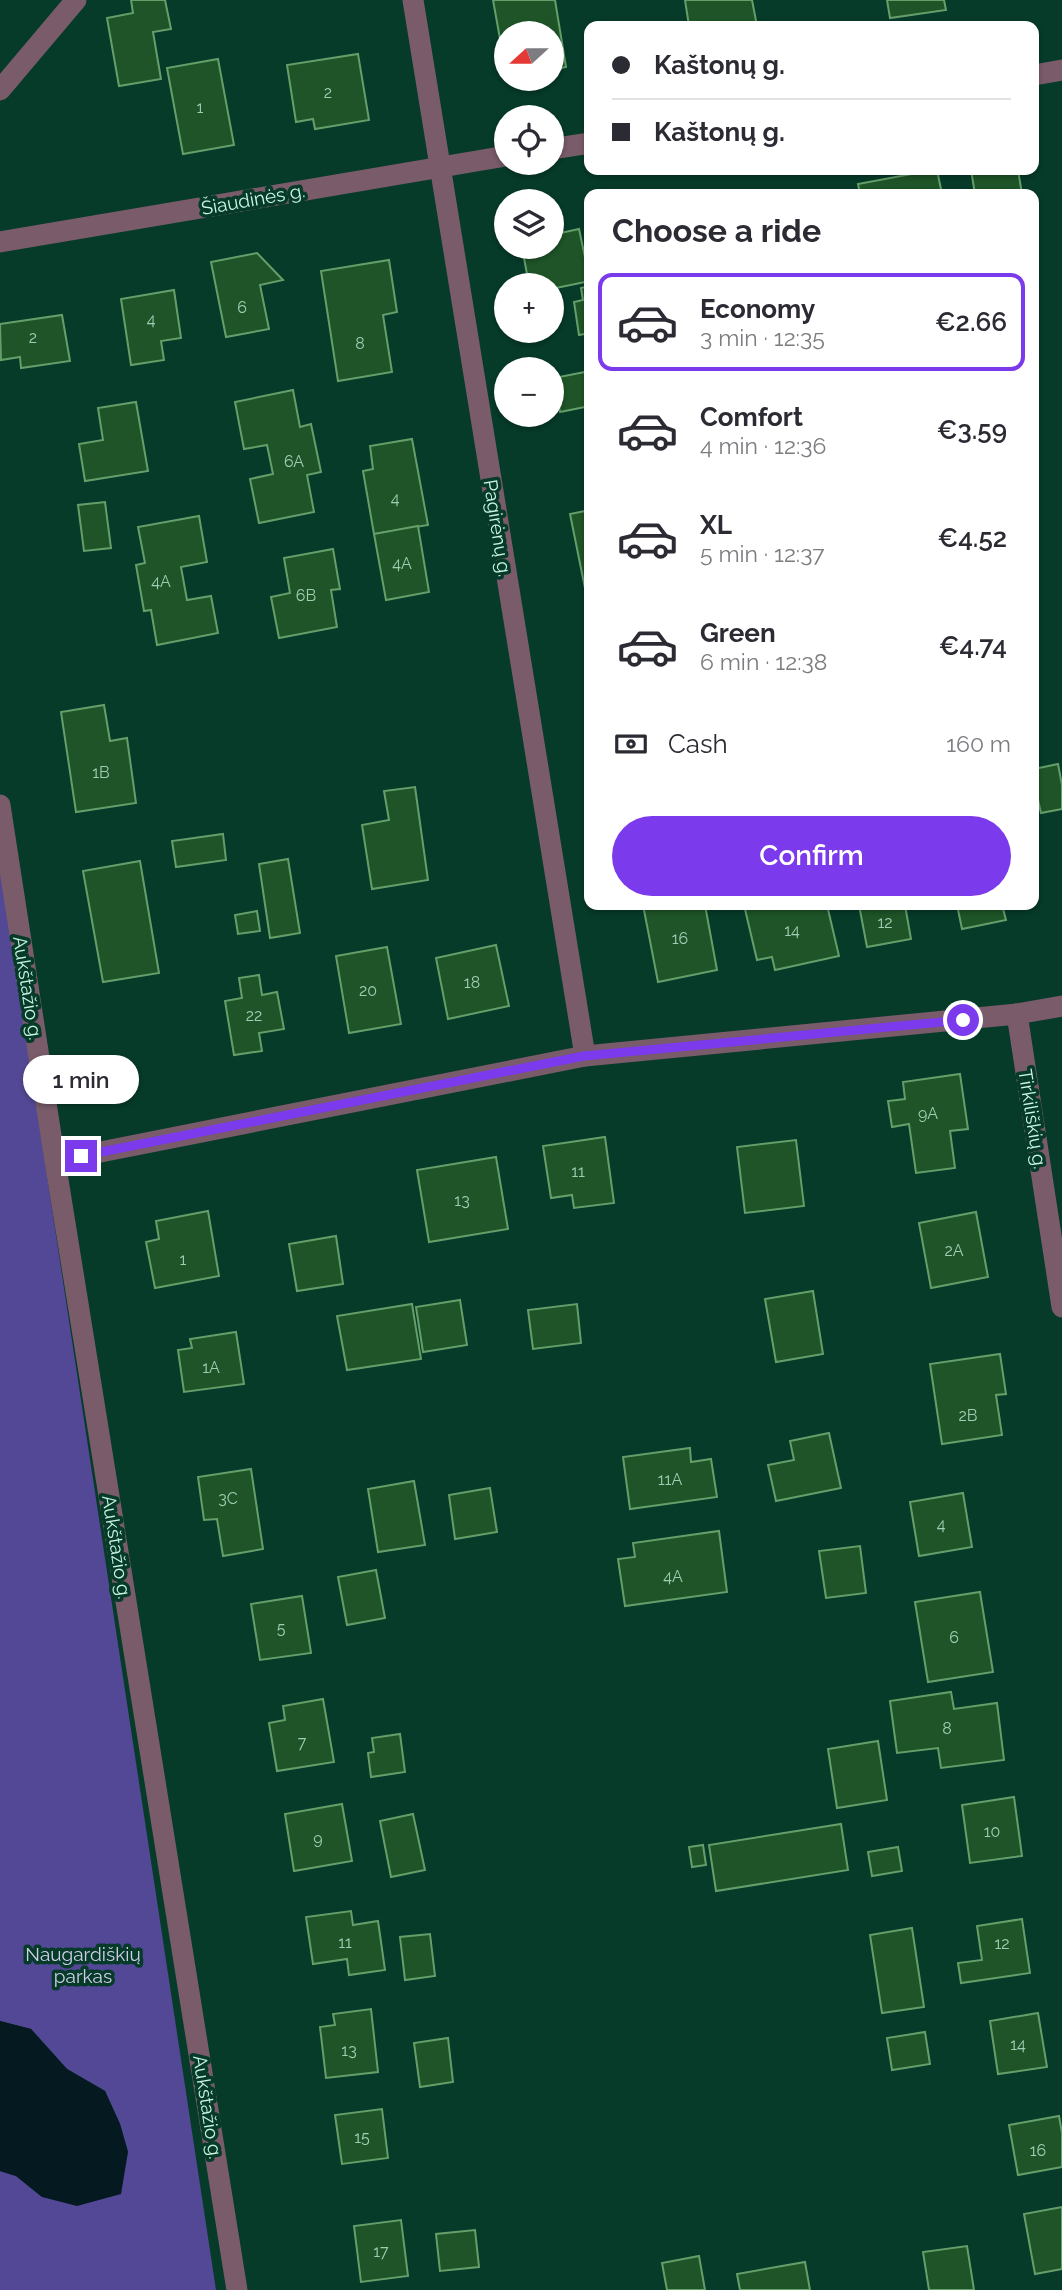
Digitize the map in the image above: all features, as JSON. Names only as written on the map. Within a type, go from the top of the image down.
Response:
[{"type":"street","points":[[0,90],[76,0]]},
{"type":"street","name":"Pagirėnų g.","points":[[413,0],[584,1056]]},
{"type":"street","points":[[1039,74],[1062,70]]},
{"type":"street","points":[[564,147],[584,145]]},
{"type":"street","name":"Šiaudinės g.","points":[[0,242],[494,158]]},
{"type":"street","name":"Aukštažio g.","points":[[0,804],[237,2290]]},
{"type":"street","points":[[55,1161],[584,1056],[1017,1014],[1062,1006]]},
{"type":"street","name":"Tirkiliškių g.","points":[[1017,1014],[1062,1307]]},
{"type":"green space","name":"Naugardiškių parkas","points":[[0,866],[216,2290],[0,2290],[0,2171],[16,2176],[42,2197],[128,2152],[120,2124],[105,2091],[67,2069],[31,2029],[0,2021]]},
{"type":"water","points":[[0,2021],[31,2029],[67,2069],[105,2091],[120,2124],[128,2152],[121,2194],[77,2206],[42,2197],[16,2176],[0,2171]]},
{"type":"building","points":[[131,0],[165,0],[171,29],[153,32],[161,79],[119,86],[107,18],[133,13]]},
{"type":"building","points":[[493,0],[555,0],[558,21],[497,21]]},
{"type":"building","points":[[685,0],[752,0],[756,21],[688,21]]},
{"type":"building","points":[[887,0],[944,0],[946,10],[890,18]]},
{"type":"building","points":[[358,54],[369,120],[315,129],[313,119],[296,122],[287,65]]},
{"type":"building","points":[[218,59],[234,145],[183,154],[167,68]]},
{"type":"building","points":[[906,175],[938,175],[941,189],[859,189],[858,184]]},
{"type":"building","points":[[972,175],[1019,175],[1021,189],[974,189]]},
{"type":"building","points":[[579,229],[584,253],[584,282],[564,286],[564,273],[527,273],[524,259],[564,259],[564,232]]},
{"type":"building","points":[[257,253],[283,280],[260,285],[269,329],[226,337],[211,262]]},
{"type":"building","points":[[389,260],[397,312],[383,315],[392,372],[338,381],[321,271]]},
{"type":"building","points":[[584,287],[584,334],[579,335],[574,302],[583,300],[581,288]]},
{"type":"building","points":[[174,290],[181,338],[161,341],[164,360],[131,365],[121,299]]},
{"type":"building","points":[[62,315],[70,361],[21,368],[20,357],[1,360],[0,324]]},
{"type":"building","points":[[584,372],[584,407],[564,411],[564,376]]},
{"type":"building","points":[[293,390],[300,427],[311,424],[321,472],[307,475],[314,512],[259,523],[250,479],[273,474],[267,445],[244,449],[235,402]]},
{"type":"building","points":[[136,402],[148,471],[85,481],[79,444],[103,440],[98,408]]},
{"type":"building","points":[[412,439],[428,525],[374,534],[363,471],[373,469],[370,446]]},
{"type":"building","points":[[105,502],[111,548],[84,551],[78,505]]},
{"type":"building","points":[[584,511],[584,583],[570,514]]},
{"type":"building","points":[[199,516],[207,562],[181,567],[187,600],[211,596],[218,633],[157,645],[151,610],[144,611],[136,565],[145,563],[138,527]]},
{"type":"building","points":[[418,526],[429,592],[386,600],[374,534]]},
{"type":"building","points":[[333,549],[340,589],[331,590],[337,627],[279,638],[271,597],[290,593],[284,558]]},
{"type":"building","points":[[104,705],[110,741],[127,738],[136,803],[76,812],[61,712]]},
{"type":"building","points":[[1058,764],[1062,785],[1062,809],[1041,813],[1039,768]]},
{"type":"building","points":[[415,787],[428,880],[372,889],[362,825],[389,820],[384,791]]},
{"type":"building","points":[[223,834],[226,860],[176,867],[172,841]]},
{"type":"building","points":[[288,859],[300,933],[270,938],[259,864]]},
{"type":"building","points":[[140,861],[159,973],[103,982],[83,871]]},
{"type":"building","points":[[644,910],[706,910],[717,970],[658,982]]},
{"type":"building","points":[[745,910],[828,910],[839,956],[775,970],[772,957],[757,960]]},
{"type":"building","points":[[860,910],[906,910],[911,939],[867,947]]},
{"type":"building","points":[[958,910],[1003,910],[1006,920],[962,929]]},
{"type":"building","points":[[257,911],[260,931],[238,934],[235,915]]},
{"type":"building","points":[[496,945],[509,1006],[448,1019],[436,958]]},
{"type":"building","points":[[387,947],[401,1024],[349,1033],[336,956]]},
{"type":"building","points":[[259,975],[262,995],[277,992],[284,1029],[259,1033],[262,1051],[234,1055],[225,1001],[242,998],[239,978]]},
{"type":"building","points":[[960,1074],[968,1129],[950,1131],[955,1168],[916,1173],[909,1124],[892,1127],[888,1101],[905,1099],[903,1082]]},
{"type":"building","points":[[605,1137],[614,1203],[574,1208],[572,1195],[551,1198],[543,1146]]},
{"type":"building","points":[[796,1140],[804,1206],[745,1213],[737,1147]]},
{"type":"building","points":[[496,1157],[508,1229],[429,1242],[417,1170]]},
{"type":"building","points":[[208,1211],[219,1276],[155,1288],[146,1242],[159,1239],[156,1221]]},
{"type":"building","points":[[976,1212],[988,1277],[931,1288],[919,1223]]},
{"type":"building","points":[[336,1236],[343,1284],[297,1291],[289,1244]]},
{"type":"building","points":[[813,1291],[823,1354],[776,1362],[765,1299]]},
{"type":"building","points":[[460,1300],[467,1345],[423,1352],[416,1307]]},
{"type":"building","points":[[412,1304],[421,1359],[347,1370],[337,1316]]},
{"type":"building","points":[[577,1304],[581,1343],[533,1349],[528,1310]]},
{"type":"building","points":[[236,1332],[244,1384],[184,1392],[178,1350],[192,1348],[190,1339]]},
{"type":"building","points":[[1000,1354],[1006,1394],[996,1395],[1002,1435],[942,1444],[930,1364]]},
{"type":"building","points":[[829,1433],[841,1488],[776,1501],[768,1465],[794,1460],[790,1441]]},
{"type":"building","points":[[690,1448],[691,1462],[711,1459],[717,1497],[630,1509],[623,1457]]},
{"type":"building","points":[[251,1469],[263,1549],[223,1556],[217,1519],[204,1520],[198,1477]]},
{"type":"building","points":[[414,1481],[425,1545],[378,1552],[368,1489]]},
{"type":"building","points":[[490,1488],[497,1532],[455,1539],[449,1495]]},
{"type":"building","points":[[963,1493],[972,1547],[919,1556],[910,1502]]},
{"type":"building","points":[[719,1531],[727,1592],[625,1606],[618,1559],[635,1557],[633,1543]]},
{"type":"building","points":[[860,1546],[866,1593],[826,1598],[819,1551]]},
{"type":"building","points":[[376,1570],[385,1618],[347,1625],[338,1577]]},
{"type":"building","points":[[980,1592],[993,1672],[928,1682],[915,1602]]},
{"type":"building","points":[[302,1596],[311,1653],[260,1660],[251,1604]]},
{"type":"building","points":[[951,1692],[954,1709],[997,1703],[1004,1760],[941,1768],[938,1748],[897,1753],[890,1701]]},
{"type":"building","points":[[323,1699],[334,1762],[277,1771],[269,1723],[285,1720],[283,1706]]},
{"type":"building","points":[[400,1734],[405,1772],[371,1777],[368,1753],[374,1752],[372,1738]]},
{"type":"building","points":[[878,1741],[887,1800],[837,1808],[828,1749]]},
{"type":"building","points":[[1014,1797],[1022,1856],[970,1863],[962,1805]]},
{"type":"building","points":[[342,1804],[352,1861],[294,1871],[285,1814]]},
{"type":"building","points":[[413,1814],[425,1870],[391,1877],[380,1821]]},
{"type":"building","points":[[841,1824],[848,1870],[716,1891],[709,1845]]},
{"type":"building","points":[[703,1845],[706,1865],[692,1867],[689,1847]]},
{"type":"building","points":[[898,1847],[902,1871],[872,1876],[868,1852]]},
{"type":"building","points":[[351,1911],[353,1925],[378,1921],[385,1970],[349,1975],[347,1959],[313,1964],[306,1917]]},
{"type":"building","points":[[1022,1919],[1030,1973],[961,1983],[958,1963],[982,1960],[977,1926]]},
{"type":"building","points":[[912,1928],[924,2007],[882,2013],[870,1935]]},
{"type":"building","points":[[430,1934],[435,1976],[405,1980],[400,1937]]},
{"type":"building","points":[[371,2009],[378,2072],[326,2078],[320,2027],[335,2025],[333,2014]]},
{"type":"building","points":[[1038,2013],[1047,2067],[998,2074],[990,2021]]},
{"type":"building","points":[[925,2032],[930,2064],[892,2070],[887,2038]]},
{"type":"building","points":[[448,2038],[453,2082],[420,2087],[414,2043]]},
{"type":"building","points":[[382,2109],[388,2158],[342,2164],[335,2115]]},
{"type":"building","points":[[1059,2116],[1062,2167],[1018,2175],[1009,2125]]},
{"type":"building","points":[[1062,2207],[1062,2269],[1035,2274],[1024,2214]]},
{"type":"building","points":[[401,2220],[408,2276],[361,2282],[354,2226]]},
{"type":"building","points":[[475,2230],[479,2267],[440,2271],[436,2234]]},
{"type":"building","points":[[967,2246],[974,2290],[929,2290],[923,2252]]},
{"type":"building","points":[[699,2256],[705,2290],[667,2290],[662,2263]]},
{"type":"building","points":[[805,2262],[810,2290],[740,2290],[737,2274]]},
{"type":"route","points":[[81,1156],[584,1056],[963,1020]]}]
